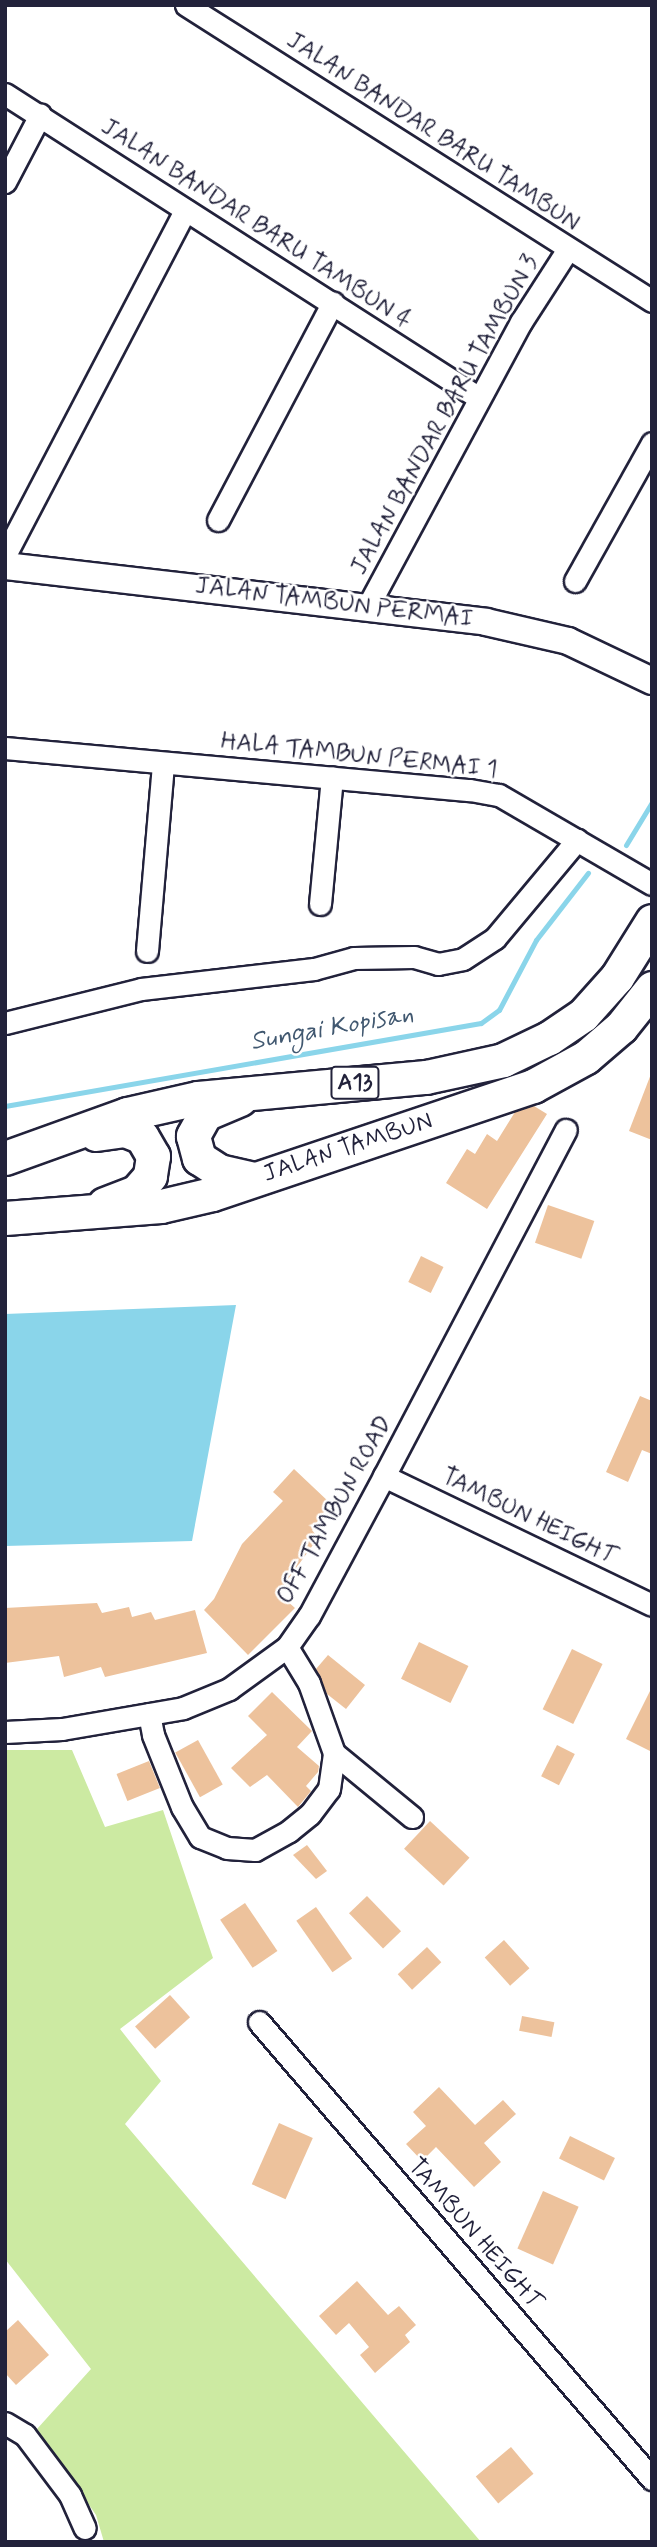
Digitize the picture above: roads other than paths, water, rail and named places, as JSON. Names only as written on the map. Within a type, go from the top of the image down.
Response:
[{"type":"main road","name":"JALAN TAMBUN","points":[[5,1158],[139,1112],[198,1098],[426,1077],[503,1060],[549,1038],[583,1015],[617,977],[652,921]]},
{"type":"main road","name":"JALAN TAMBUN","points":[[5,1218],[161,1206],[212,1194],[533,1086],[586,1057],[621,1027],[652,988]]},
{"type":"main road","points":[[253,1179],[219,1171],[199,1158],[193,1136],[205,1114],[255,1093]]},
{"type":"main road","points":[[59,1140],[125,1130],[142,1137],[153,1156],[150,1176],[136,1192],[84,1211]]},
{"type":"street","name":"JALAN BANDAR BARU TAMBUN","points":[[186,5],[652,301]]},
{"type":"street","name":"JALAN BANDAR BARU TAMBUN 4","points":[[5,94],[479,398]]},
{"type":"street","points":[[5,182],[40,115]]},
{"type":"street","points":[[5,555],[185,210]]},
{"type":"street","name":"JALAN BANDAR BARU TAMBUN 3","points":[[368,606],[521,322],[568,249]]},
{"type":"street","points":[[218,520],[333,302]]},
{"type":"street","points":[[575,581],[652,443]]},
{"type":"street","name":"JALAN TAMBUN PERMAI","points":[[5,566],[368,606],[486,622],[568,641],[652,681]]},
{"type":"street","name":"HALA TAMBUN PERMAI 1","points":[[5,748],[470,790],[499,795],[652,884]]},
{"type":"street","points":[[148,951],[163,764]]},
{"type":"street","points":[[320,904],[332,778]]},
{"type":"street","points":[[5,1023],[141,989],[314,969],[354,958],[414,957],[438,964],[463,959],[495,938],[577,840]]},
{"type":"street","name":"OFF TAMBUN ROAD","points":[[5,1732],[62,1729],[183,1708],[229,1689],[287,1647],[309,1616],[566,1129]]},
{"type":"street","name":"TAMBUN HEIGHT","points":[[384,1476],[652,1605]]},
{"type":"street","points":[[149,1714],[153,1735],[182,1807],[200,1837],[228,1848],[255,1850],[289,1831],[310,1814],[329,1789],[334,1753],[309,1683],[287,1647]]},
{"type":"street","points":[[334,1753],[412,1818]]},
{"type":"street","name":"TAMBUN HEIGHT","points":[[259,2022],[652,2479]]},
{"type":"street","points":[[5,2423],[25,2435],[70,2495],[85,2528]]},
{"type":"water","points":[[236,1305],[192,1541],[5,1546],[5,1314]]},
{"type":"waterway","points":[[626,845],[652,802]]},
{"type":"waterway","name":"Sungai Kopisan","points":[[5,1106],[481,1023],[499,1010],[536,940],[588,873]]}]
